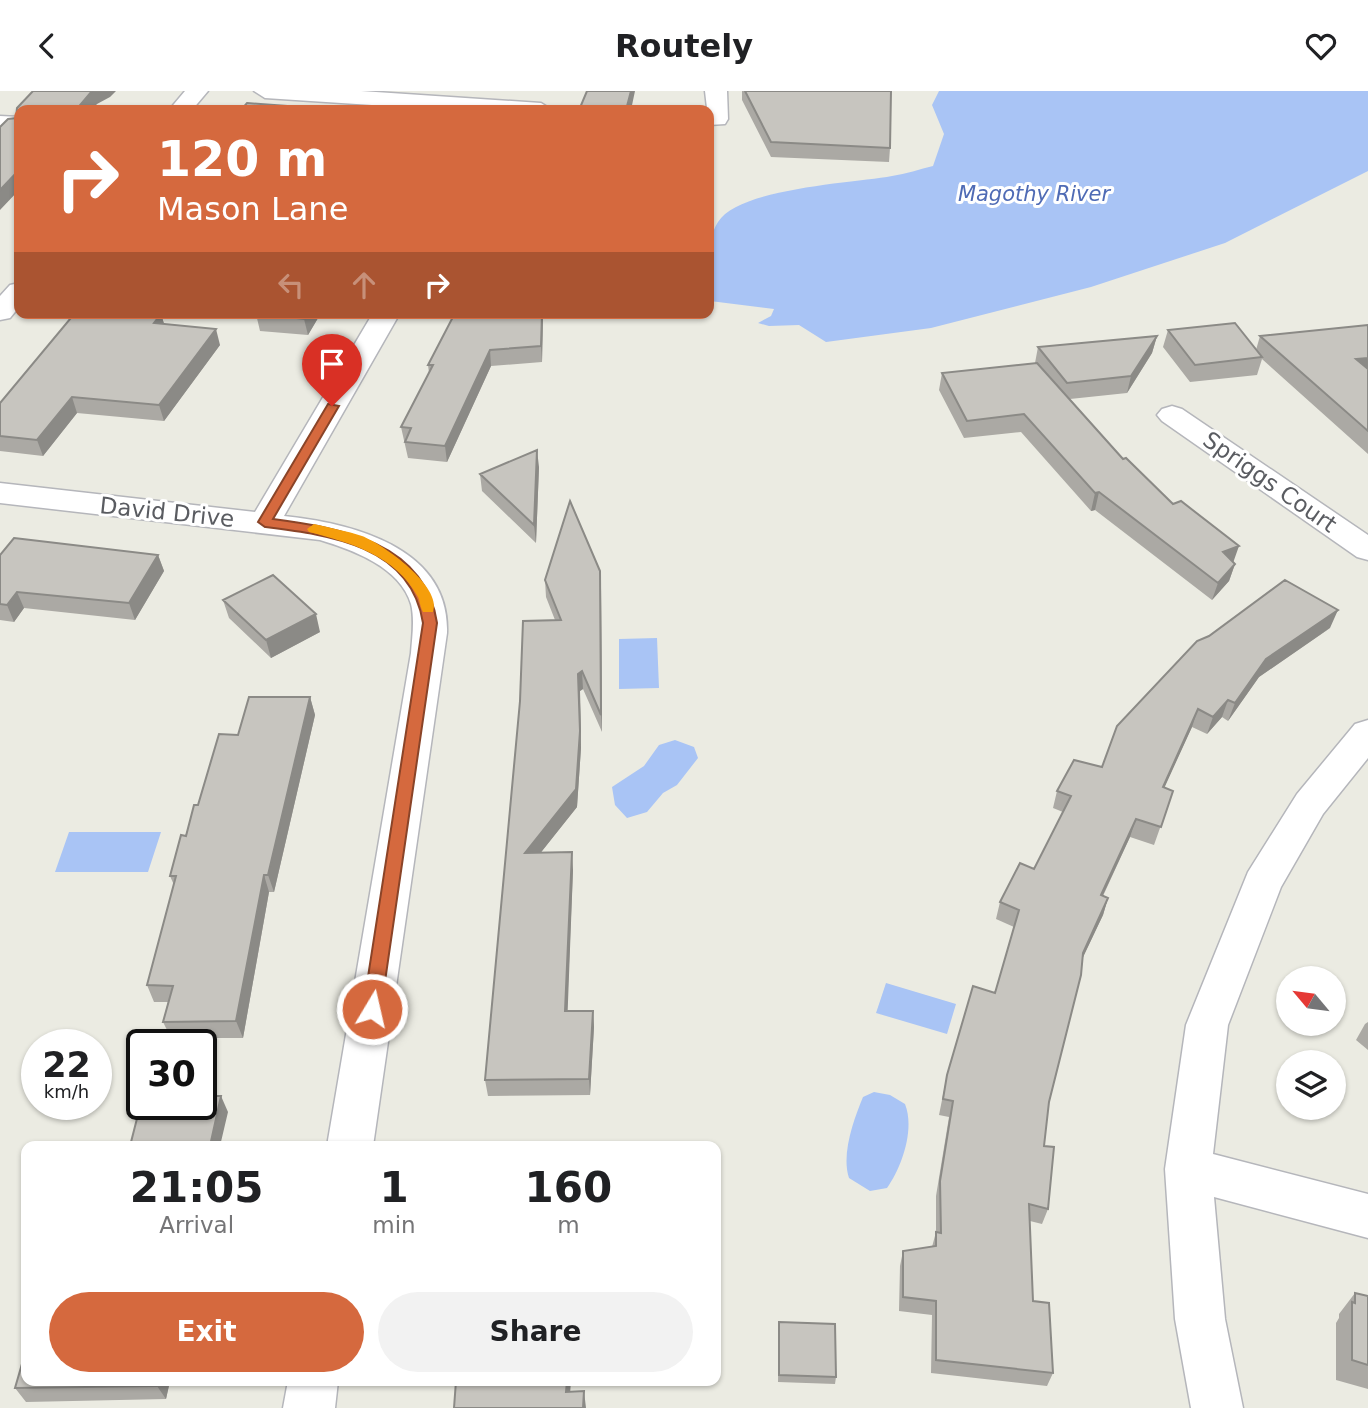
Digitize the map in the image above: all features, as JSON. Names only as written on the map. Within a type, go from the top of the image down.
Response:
[{"type":"street","points":[[184,105],[197,91]]},
{"type":"street","points":[[265,91],[449,105]]},
{"type":"street","points":[[714,109],[716,91]]},
{"type":"street","points":[[0,313],[14,297]]},
{"type":"street","points":[[265,522],[383,319]]},
{"type":"street","name":"Spriggs Court","points":[[1172,415],[1368,550]]},
{"type":"street","name":"David Drive","points":[[0,493],[321,530],[359,540],[389,557],[410,576],[426,598],[430,623],[351,1141]]},
{"type":"street","points":[[1217,1408],[1200,1319],[1188,1169],[1207,1025],[1262,883],[1310,804],[1368,733]]},
{"type":"street","points":[[1188,1169],[1368,1216]]},
{"type":"street","points":[[309,1408],[312,1386]]},
{"type":"water","name":"Magothy River","points":[[939,91],[1368,91],[1368,171],[1225,243],[1091,287],[931,328],[826,342],[799,325],[769,326],[758,323],[771,316],[774,309],[714,302],[714,231],[718,222],[730,211],[749,201],[772,194],[897,175],[933,166],[944,134],[932,105]]},
{"type":"water","points":[[657,638],[659,688],[619,689],[619,639]]},
{"type":"water","points":[[675,740],[694,747],[698,758],[677,785],[663,793],[647,812],[627,818],[615,805],[612,787],[644,766],[659,745]]},
{"type":"water","points":[[69,832],[161,832],[148,872],[55,872]]},
{"type":"water","points":[[886,983],[956,1004],[947,1034],[876,1013]]},
{"type":"water","points":[[874,1092],[890,1095],[905,1104],[909,1125],[902,1159],[887,1188],[870,1191],[849,1178],[847,1158],[853,1126],[863,1097]]},
{"type":"building","points":[[33,91],[92,91],[80,105],[20,105]]},
{"type":"building","points":[[587,91],[631,91],[627,105],[581,105]]},
{"type":"building","points":[[745,91],[891,91],[890,148],[771,142]]},
{"type":"building","points":[[14,118],[14,175],[0,190],[0,127],[8,119]]},
{"type":"building","points":[[70,319],[157,319],[154,323],[216,329],[159,405],[72,397],[37,440],[0,436],[0,403]]},
{"type":"building","points":[[452,319],[542,319],[541,346],[490,350],[445,446],[405,442],[411,428],[401,427],[433,365],[428,365]]},
{"type":"building","points":[[1235,323],[1262,357],[1195,365],[1168,330]]},
{"type":"building","points":[[1368,325],[1368,358],[1356,359],[1368,369],[1368,431],[1260,336]]},
{"type":"building","points":[[1157,336],[1131,376],[1067,383],[1038,347]]},
{"type":"building","points":[[1037,363],[1123,459],[1126,458],[1173,504],[1181,501],[1239,546],[1223,552],[1235,564],[1218,583],[1099,492],[1095,493],[1024,414],[967,421],[942,373]]},
{"type":"building","points":[[537,450],[534,525],[480,474]]},
{"type":"building","points":[[570,501],[600,571],[601,715],[582,671],[578,674],[580,731],[576,789],[525,853],[572,852],[565,1011],[593,1011],[589,1079],[485,1080],[520,701],[523,621],[561,620],[545,580]]},
{"type":"building","points":[[14,538],[158,555],[129,603],[17,592],[7,605],[0,604],[0,555]]},
{"type":"building","points":[[273,575],[316,614],[266,640],[223,600]]},
{"type":"building","points":[[1285,580],[1338,610],[1266,659],[1235,703],[1228,700],[1213,717],[1198,709],[1163,787],[1173,791],[1161,827],[1136,819],[1101,895],[1108,898],[1083,953],[1081,975],[1049,1102],[1044,1146],[1054,1147],[1048,1209],[1029,1204],[1033,1301],[1049,1303],[1053,1373],[936,1360],[936,1301],[903,1297],[903,1251],[936,1246],[936,1232],[941,1233],[940,1181],[953,1101],[943,1099],[947,1075],[973,986],[995,993],[1019,910],[1000,902],[1020,863],[1034,869],[1071,796],[1057,791],[1074,760],[1102,767],[1117,726],[1197,641],[1209,636]]},
{"type":"building","points":[[249,697],[310,697],[268,875],[264,875],[236,1021],[163,1022],[173,986],[147,985],[176,876],[170,876],[181,835],[186,836],[194,805],[198,805],[219,734],[238,735]]},
{"type":"building","points":[[217,1096],[221,1096],[217,1114]]},
{"type":"building","points":[[137,1120],[216,1120],[211,1141],[131,1141]]},
{"type":"building","points":[[1355,1293],[1368,1296],[1368,1365],[1352,1360],[1352,1302],[1355,1303]]},
{"type":"building","points":[[779,1322],[835,1324],[836,1377],[779,1375]]},
{"type":"building","points":[[21,1367],[21,1386],[157,1386],[15,1388]]},
{"type":"building","points":[[456,1386],[567,1386],[566,1392],[584,1391],[583,1408],[454,1408]]},
{"type":"slow traffic","points":[[314,529],[359,540],[389,557],[410,576],[426,598],[428,608]]},
{"type":"route","points":[[332,406],[265,522],[321,530],[359,540],[389,557],[410,576],[426,598],[430,623],[428,653],[372,1009]]}]
